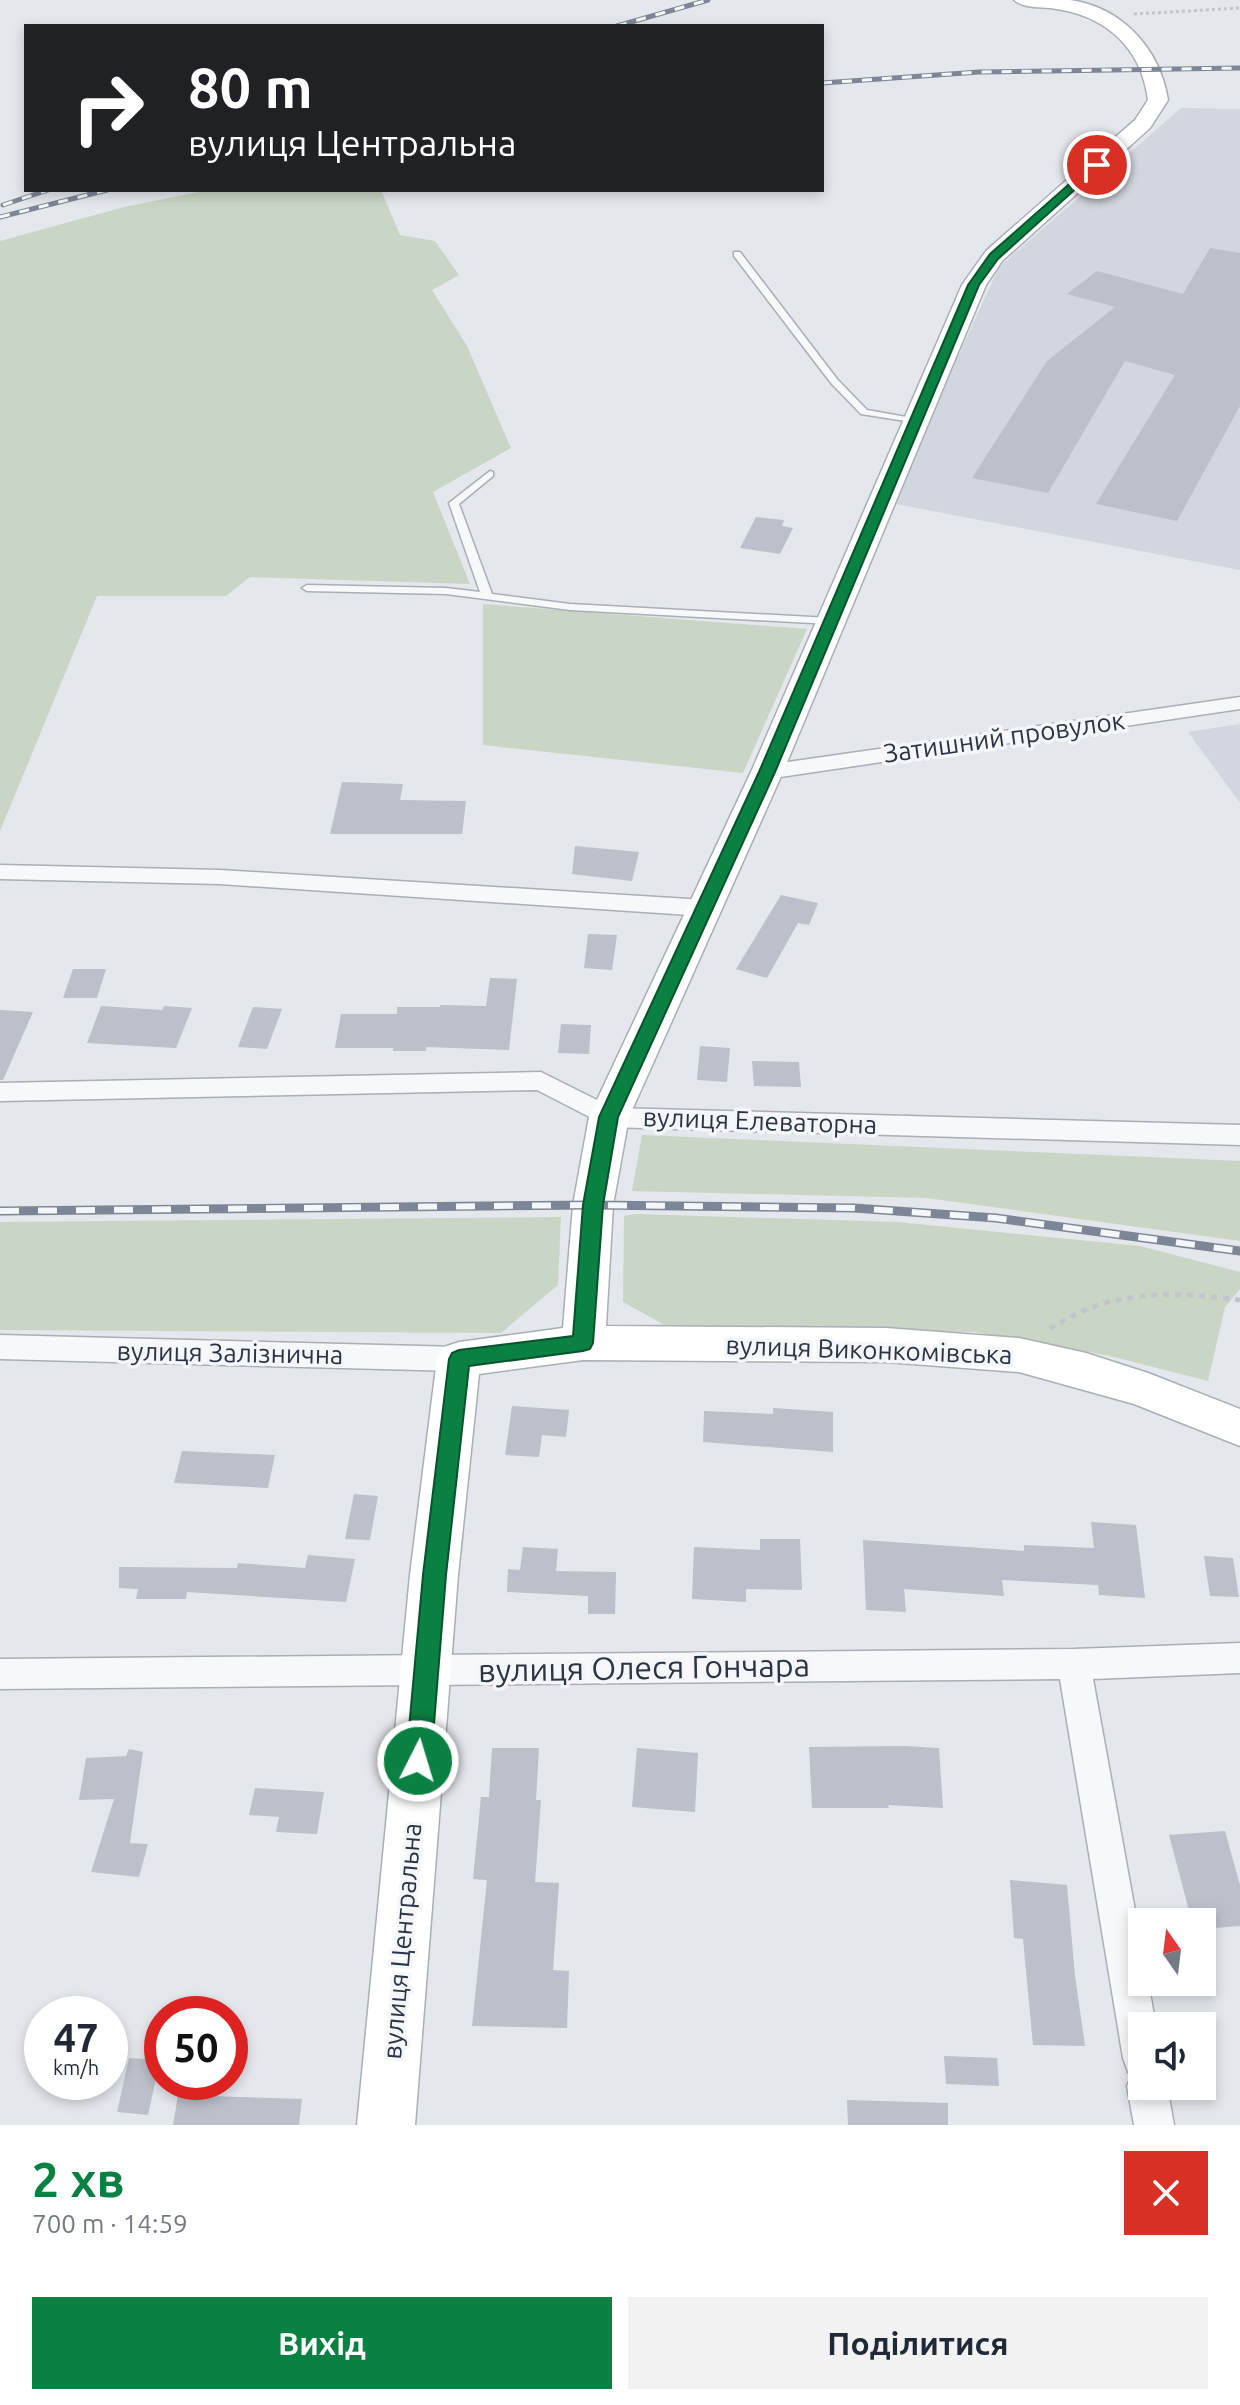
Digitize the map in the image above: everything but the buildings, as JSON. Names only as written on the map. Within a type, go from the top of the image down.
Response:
[{"type":"main road","points":[[459,1359],[583,1343],[593,1205],[609,1117],[767,772],[974,285],[994,256],[1143,124],[1158,100],[1150,68],[1135,39],[1093,9],[1023,0]]},
{"type":"main road","name":"вулиця Виконкомівська","points":[[583,1343],[886,1345],[1019,1355],[1111,1379],[1240,1428]]},
{"type":"main road","name":"вулиця Центральна","points":[[386,2125],[459,1359]]},
{"type":"street","name":"Затишний провулок","points":[[767,772],[1240,703]]},
{"type":"street","points":[[0,872],[220,877],[705,908]]},
{"type":"street","name":"вулиця Елеваторна","points":[[0,1092],[541,1081],[609,1117],[1240,1135]]},
{"type":"street","name":"вулиця Залізнична","points":[[0,1347],[459,1359]]},
{"type":"street","name":"вулиця Олеся Гончара","points":[[0,1674],[1074,1664],[1240,1658]]},
{"type":"street","points":[[1074,1664],[1134,2012]]},
{"type":"street","points":[[1150,2100],[1154,2125]]},
{"type":"lane","points":[[737,254],[834,381],[864,412],[915,421]]},
{"type":"lane","points":[[487,596],[454,503],[490,474]]},
{"type":"lane","points":[[307,588],[446,591],[570,607],[830,621]]},
{"type":"path","points":[[1093,9],[1240,8]]},
{"type":"path","points":[[1019,1355],[1068,1315],[1137,1293],[1240,1300]]},
{"type":"shaded area","points":[[1181,108],[1240,109],[1240,570],[891,503],[999,267]]},
{"type":"shaded area","points":[[1240,724],[1240,803],[1188,732]]},
{"type":"green space","points":[[198,192],[382,192],[400,235],[435,241],[459,275],[432,290],[467,346],[511,448],[433,492],[470,584],[250,577],[226,596],[97,596],[0,831],[0,241],[124,207]]},
{"type":"green space","points":[[483,604],[807,629],[743,773],[483,745]]},
{"type":"green space","points":[[642,1135],[1240,1161],[1240,1241],[926,1198],[632,1191]]},
{"type":"green space","points":[[624,1216],[898,1222],[1140,1246],[1240,1272],[1240,1289],[1225,1307],[1208,1381],[1110,1356],[975,1332],[668,1327],[623,1302]]},
{"type":"green space","points":[[561,1217],[558,1285],[501,1333],[0,1330],[0,1222]]},
{"type":"railway","points":[[624,24],[708,0]]},
{"type":"railway","points":[[824,83],[979,72],[1240,68]]},
{"type":"railway","points":[[3,205],[42,192]]},
{"type":"railway","points":[[0,217],[99,192]]},
{"type":"railway","points":[[0,1211],[593,1205],[854,1208],[996,1218],[1240,1251]]},
{"type":"route","points":[[418,1761],[434,1575],[459,1359],[583,1343],[593,1205],[609,1117],[767,772],[974,285],[994,256],[1097,165]]}]
